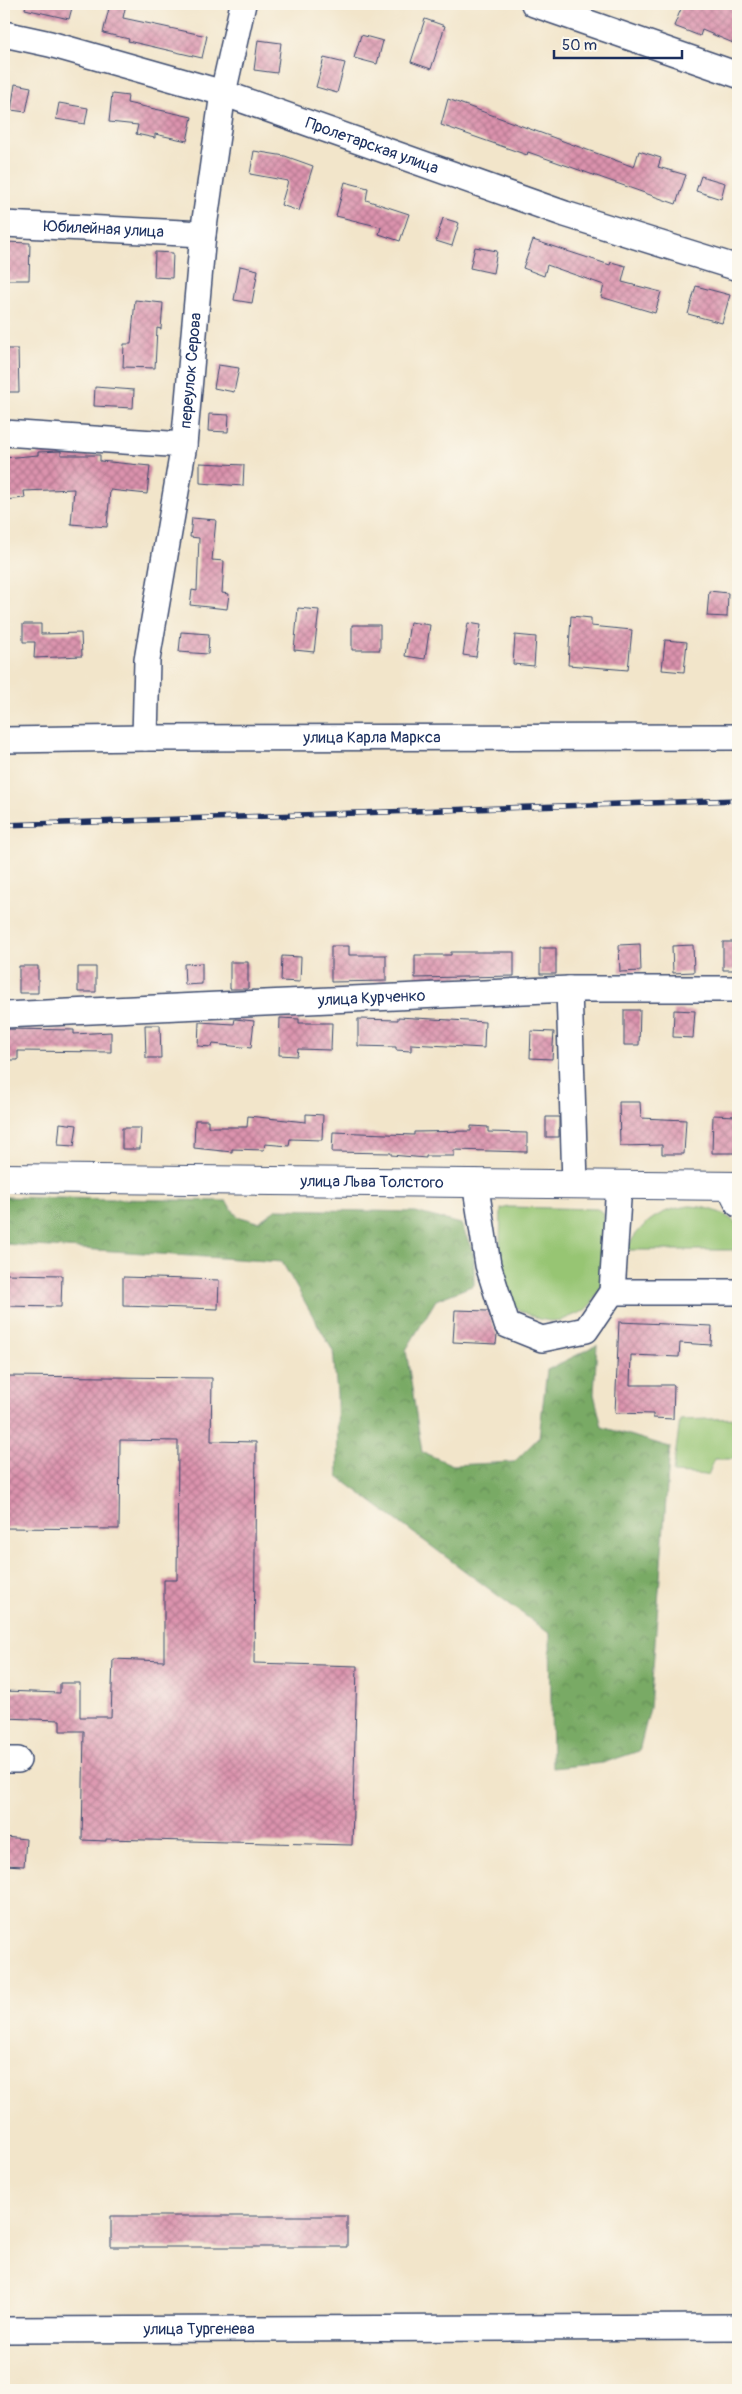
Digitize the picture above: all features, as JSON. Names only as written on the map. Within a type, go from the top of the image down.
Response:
[{"type":"main road","name":"улица Льва Толстого","points":[[4,1178],[575,1183],[735,1192]]},
{"type":"street","name":"переулок Серова","points":[[145,738],[147,660],[184,445],[203,234],[223,93],[243,4]]},
{"type":"street","points":[[534,4],[738,75]]},
{"type":"street","name":"Пролетарская улица","points":[[4,34],[50,44],[223,93],[565,214],[738,268]]},
{"type":"street","name":"Юбилейная улица","points":[[4,224],[203,234]]},
{"type":"street","points":[[4,433],[184,445]]},
{"type":"street","name":"улица Карла Маркса","points":[[4,740],[738,737]]},
{"type":"street","points":[[569,989],[575,1183]]},
{"type":"street","name":"улица Курченко","points":[[4,1014],[569,989],[738,989]]},
{"type":"street","points":[[475,1182],[488,1265],[507,1325],[542,1339],[586,1330],[612,1292],[619,1184]]},
{"type":"street","points":[[612,1292],[738,1292]]},
{"type":"street","name":"улица Тургенева","points":[[4,2330],[738,2327]]},
{"type":"green space","points":[[4,1197],[226,1201],[237,1216],[258,1222],[277,1209],[415,1212],[461,1224],[474,1254],[474,1285],[436,1300],[406,1350],[422,1452],[453,1465],[514,1462],[539,1437],[547,1370],[597,1345],[594,1394],[602,1427],[670,1447],[650,1708],[639,1751],[603,1763],[552,1768],[550,1634],[338,1477],[337,1394],[333,1351],[282,1262],[4,1244]]},
{"type":"green space","points":[[690,1206],[716,1211],[733,1220],[738,1225],[738,1250],[626,1250],[638,1232],[652,1219],[669,1210]]},
{"type":"green space","points":[[509,1207],[597,1209],[604,1213],[604,1282],[592,1303],[584,1311],[562,1320],[550,1321],[539,1319],[519,1310],[511,1302],[499,1283],[501,1209]]},
{"type":"green space","points":[[738,1418],[738,1459],[715,1459],[708,1475],[673,1473],[680,1420]]},
{"type":"building","points":[[26,4],[73,4],[69,19],[25,9]]},
{"type":"building","points":[[110,4],[126,4],[123,18],[207,36],[202,58],[128,41],[129,39],[103,33]]},
{"type":"building","points":[[683,4],[738,4],[738,45],[702,30],[700,36],[674,26]]},
{"type":"building","points":[[425,19],[445,26],[431,69],[411,62]]},
{"type":"building","points":[[361,35],[383,41],[377,64],[354,58]]},
{"type":"building","points":[[258,40],[281,43],[277,73],[254,70]]},
{"type":"building","points":[[324,58],[345,63],[337,93],[316,87]]},
{"type":"building","points":[[15,84],[31,87],[26,112],[11,110]]},
{"type":"building","points":[[112,94],[128,96],[127,103],[192,117],[187,141],[155,134],[155,138],[136,134],[138,125],[109,122]]},
{"type":"building","points":[[448,99],[634,167],[639,151],[661,158],[658,167],[686,175],[676,204],[528,152],[527,155],[441,125]]},
{"type":"building","points":[[59,103],[88,108],[85,124],[56,119]]},
{"type":"building","points":[[254,151],[285,156],[313,166],[299,211],[281,205],[288,181],[250,174]]},
{"type":"building","points":[[701,176],[725,183],[721,199],[696,191]]},
{"type":"building","points":[[345,182],[368,188],[366,200],[409,214],[400,241],[379,234],[381,227],[336,216]]},
{"type":"building","points":[[443,218],[459,223],[452,246],[436,241]]},
{"type":"building","points":[[533,240],[610,265],[611,262],[626,266],[622,282],[661,292],[655,313],[601,297],[604,285],[547,265],[544,276],[523,268]]},
{"type":"building","points":[[4,242],[30,243],[29,280],[4,280]]},
{"type":"building","points":[[475,247],[497,251],[493,273],[470,268]]},
{"type":"building","points":[[155,252],[173,253],[172,278],[154,277]]},
{"type":"building","points":[[240,266],[258,270],[252,303],[234,300]]},
{"type":"building","points":[[696,286],[730,295],[722,323],[688,314]]},
{"type":"building","points":[[135,300],[163,303],[161,329],[157,328],[155,368],[123,367],[124,344],[131,344]]},
{"type":"building","points":[[4,349],[18,349],[19,392],[4,392]]},
{"type":"building","points":[[218,365],[239,368],[234,392],[214,388]]},
{"type":"building","points":[[95,387],[134,390],[133,408],[94,406]]},
{"type":"building","points":[[209,414],[229,415],[228,432],[208,431]]},
{"type":"building","points":[[61,451],[61,455],[100,455],[100,461],[150,466],[147,494],[110,490],[107,527],[71,524],[74,489],[24,491],[25,498],[4,500],[4,458],[38,455],[38,452]]},
{"type":"building","points":[[200,463],[244,465],[243,486],[200,483]]},
{"type":"building","points":[[192,518],[216,520],[212,560],[224,561],[222,593],[229,594],[227,609],[190,605],[192,590],[197,591],[199,538],[190,537]]},
{"type":"building","points":[[709,591],[728,593],[727,617],[707,616]]},
{"type":"building","points":[[298,608],[319,610],[314,652],[294,650]]},
{"type":"building","points":[[571,616],[591,618],[591,626],[632,630],[628,670],[568,665]]},
{"type":"building","points":[[410,622],[430,625],[425,659],[405,656]]},
{"type":"building","points":[[468,623],[481,625],[476,657],[463,655]]},
{"type":"building","points":[[23,624],[41,624],[41,634],[81,633],[82,656],[34,658],[35,642],[23,642]]},
{"type":"building","points":[[352,625],[380,625],[380,650],[352,650]]},
{"type":"building","points":[[181,632],[209,634],[208,654],[179,652]]},
{"type":"building","points":[[515,635],[536,637],[534,666],[513,664]]},
{"type":"building","points":[[665,640],[687,642],[684,672],[662,670]]},
{"type":"building","points":[[723,942],[738,942],[738,970],[723,970]]},
{"type":"building","points":[[640,944],[641,971],[620,972],[619,945]]},
{"type":"building","points":[[693,945],[694,972],[673,973],[672,946]]},
{"type":"building","points":[[331,946],[349,946],[349,955],[386,955],[386,981],[331,982]]},
{"type":"building","points":[[540,948],[556,948],[556,974],[540,974]]},
{"type":"building","points":[[451,952],[514,952],[514,976],[415,978],[415,955],[451,955]]},
{"type":"building","points":[[282,956],[301,957],[300,982],[281,981]]},
{"type":"building","points":[[230,962],[248,962],[248,989],[230,989]]},
{"type":"building","points":[[202,963],[202,984],[185,985],[184,964]]},
{"type":"building","points":[[19,966],[38,966],[38,993],[19,993]]},
{"type":"building","points":[[78,967],[96,967],[96,992],[78,992]]},
{"type":"building","points":[[624,1010],[640,1010],[639,1045],[624,1045]]},
{"type":"building","points":[[674,1010],[695,1011],[693,1038],[673,1037]]},
{"type":"building","points":[[398,1017],[485,1022],[484,1048],[411,1044],[411,1051],[396,1050],[396,1047],[358,1046],[358,1019],[398,1020]]},
{"type":"building","points":[[280,1018],[299,1019],[299,1023],[332,1023],[331,1050],[298,1049],[297,1056],[279,1055]]},
{"type":"building","points":[[235,1019],[254,1021],[251,1048],[213,1044],[212,1047],[198,1046],[199,1022],[234,1024]]},
{"type":"building","points":[[145,1025],[160,1025],[161,1058],[146,1058]]},
{"type":"building","points":[[4,1029],[74,1030],[74,1034],[111,1032],[111,1052],[18,1051],[18,1060],[4,1060]]},
{"type":"building","points":[[531,1031],[554,1032],[552,1059],[530,1058]]},
{"type":"building","points":[[619,1102],[640,1102],[641,1118],[686,1120],[684,1154],[662,1154],[662,1145],[620,1146]]},
{"type":"building","points":[[306,1114],[323,1115],[322,1140],[290,1139],[289,1146],[265,1144],[264,1150],[232,1149],[232,1152],[194,1148],[195,1120],[208,1120],[208,1127],[247,1127],[248,1116],[306,1122]]},
{"type":"building","points":[[713,1115],[737,1116],[737,1153],[712,1153]]},
{"type":"building","points":[[546,1117],[559,1117],[559,1137],[546,1137]]},
{"type":"building","points":[[60,1123],[77,1125],[74,1146],[58,1145]]},
{"type":"building","points":[[471,1126],[488,1127],[488,1132],[527,1133],[527,1152],[454,1150],[454,1156],[426,1156],[426,1158],[391,1155],[391,1153],[332,1152],[333,1132],[414,1135],[414,1132],[471,1131]]},
{"type":"building","points":[[122,1128],[141,1128],[140,1149],[122,1149]]},
{"type":"building","points":[[4,1274],[62,1275],[61,1307],[4,1306]]},
{"type":"building","points":[[123,1277],[219,1280],[218,1309],[123,1306]]},
{"type":"building","points":[[455,1310],[488,1311],[497,1335],[496,1344],[453,1342]]},
{"type":"building","points":[[619,1322],[712,1326],[711,1345],[680,1343],[679,1357],[631,1355],[630,1385],[674,1385],[673,1419],[653,1418],[653,1414],[615,1413]]},
{"type":"building","points":[[4,1376],[212,1378],[211,1441],[256,1442],[254,1663],[357,1666],[352,1845],[82,1840],[84,1731],[60,1731],[60,1720],[4,1718],[4,1691],[60,1693],[60,1683],[80,1683],[80,1717],[111,1717],[113,1659],[164,1661],[164,1580],[177,1580],[178,1441],[120,1440],[119,1529],[4,1528]]},
{"type":"building","points":[[4,1837],[26,1839],[24,1866],[4,1865]]},
{"type":"building","points":[[111,2216],[347,2216],[347,2247],[111,2247]]},
{"type":"railway","points":[[4,825],[738,800]]}]
